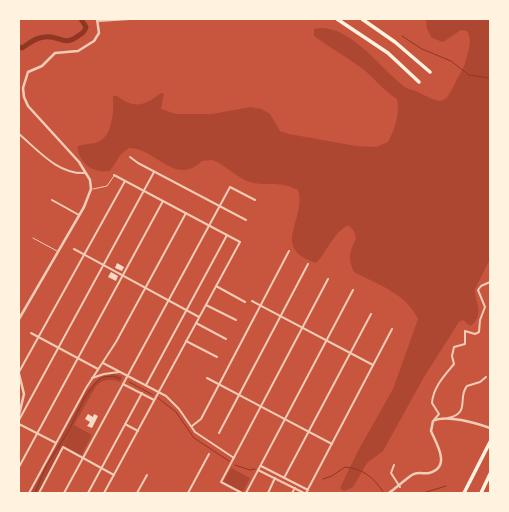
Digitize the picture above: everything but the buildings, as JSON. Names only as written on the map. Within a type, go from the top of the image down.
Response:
[{"type":"highway","points":[[337,19],[388,53],[419,82]]},
{"type":"highway","points":[[362,19],[400,45],[430,72]]},
{"type":"highway","points":[[464,493],[490,442]]},
{"type":"highway","points":[[481,493],[490,474]]},
{"type":"street","points":[[19,319],[79,215],[91,189],[92,183],[80,162],[28,106],[24,98],[23,88],[28,72],[42,66],[52,55],[59,52],[75,52],[94,41],[99,33],[98,20],[130,19]]},
{"type":"street","points":[[19,134],[59,167],[72,172],[86,173]]},
{"type":"street","points":[[130,157],[154,172],[246,220]]},
{"type":"street","points":[[19,420],[154,172]]},
{"type":"street","points":[[104,493],[240,242],[114,175]]},
{"type":"street","points":[[19,415],[24,394],[19,373],[40,338],[125,181]]},
{"type":"street","points":[[64,493],[230,187],[255,200]]},
{"type":"street","points":[[52,200],[79,215]]},
{"type":"street","points":[[19,467],[163,201]]},
{"type":"street","points":[[29,493],[92,378],[103,363],[186,213]]},
{"type":"street","points":[[146,385],[227,235]]},
{"type":"street","points":[[74,249],[199,317]]},
{"type":"street","points":[[192,426],[201,419],[290,251]]},
{"type":"street","points":[[218,433],[308,264]]},
{"type":"street","points":[[242,493],[221,482],[328,279]]},
{"type":"street","points":[[390,493],[413,474],[429,473],[434,471],[440,464],[440,447],[431,431],[433,421],[439,414],[432,403],[433,397],[443,376],[454,364],[452,356],[454,348],[465,344],[465,332],[475,334],[479,332],[480,320],[485,307],[478,290],[490,282]]},
{"type":"street","points":[[216,286],[246,302]]},
{"type":"street","points":[[246,493],[353,290]]},
{"type":"street","points":[[252,301],[373,365]]},
{"type":"street","points":[[206,304],[236,320]]},
{"type":"street","points":[[284,478],[371,314]]},
{"type":"street","points":[[196,323],[226,339]]},
{"type":"street","points":[[258,470],[305,493],[308,490],[392,329]]},
{"type":"street","points":[[31,333],[98,369]]},
{"type":"street","points":[[186,341],[216,357]]},
{"type":"street","points":[[103,363],[159,391],[173,402],[195,432],[234,458]]},
{"type":"street","points":[[92,378],[120,371]]},
{"type":"street","points":[[447,418],[455,416],[462,409],[465,388],[486,377]]},
{"type":"street","points":[[207,378],[332,444]]},
{"type":"street","points":[[123,384],[154,400]]},
{"type":"street","points":[[88,493],[142,394]]},
{"type":"street","points":[[433,421],[438,418],[447,418],[490,428]]},
{"type":"street","points":[[19,424],[56,444]]},
{"type":"street","points":[[125,424],[138,431]]},
{"type":"street","points":[[39,493],[63,448],[114,474]]},
{"type":"street","points":[[188,493],[209,454]]},
{"type":"street","points":[[394,465],[391,470],[391,475],[400,486]]},
{"type":"street","points":[[260,466],[308,490]]},
{"type":"street","points":[[137,493],[147,475]]},
{"type":"street","points":[[268,493],[275,478]]},
{"type":"street","points":[[292,493],[295,488]]},
{"type":"lane","points":[[91,189],[107,186],[114,175]]},
{"type":"lane","points":[[33,238],[58,251]]},
{"type":"shaded area","points":[[426,19],[490,19],[490,259],[475,289],[478,313],[475,322],[470,326],[463,320],[459,322],[424,377],[383,451],[367,463],[353,487],[344,491],[340,488],[358,451],[393,389],[418,319],[413,310],[399,296],[354,272],[350,255],[356,238],[354,231],[348,225],[338,233],[316,263],[302,256],[295,249],[292,241],[298,212],[298,190],[284,185],[260,184],[247,181],[212,160],[202,161],[192,168],[183,170],[174,168],[139,150],[129,148],[121,154],[110,171],[98,171],[84,163],[77,147],[98,142],[107,134],[112,122],[113,96],[130,103],[139,104],[148,102],[161,93],[164,94],[161,109],[176,114],[212,114],[251,107],[261,109],[270,114],[280,131],[289,134],[356,146],[376,147],[388,142],[393,132],[398,110],[397,99],[363,69],[314,36],[314,29],[326,28],[350,38],[403,86],[439,101],[443,100],[450,93],[465,63],[469,51],[470,39],[467,31],[461,30],[443,42],[432,38],[427,29]]},
{"type":"shaded area","points":[[114,374],[122,376],[120,382],[107,380],[96,386],[74,425],[92,435],[81,456],[63,446],[73,426],[38,493],[31,493],[87,390],[99,378]]},
{"type":"shaded area","points":[[231,468],[250,478],[243,492],[223,482]]},
{"type":"waterway","points":[[19,47],[22,48],[42,37],[69,41],[82,33],[86,28],[81,19]]},
{"type":"waterway","points":[[402,36],[422,49],[451,61],[469,75],[490,78]]},
{"type":"waterway","points":[[35,493],[46,466],[68,432],[85,397],[97,381],[103,377],[113,376],[121,379]]},
{"type":"waterway","points":[[129,382],[153,395]]},
{"type":"waterway","points":[[158,398],[176,412],[194,438],[229,461]]},
{"type":"waterway","points":[[235,465],[250,470],[255,469]]},
{"type":"waterway","points":[[323,479],[332,476],[345,467],[352,468],[363,472],[372,478],[384,493]]},
{"type":"waterway","points":[[423,493],[446,486]]}]
